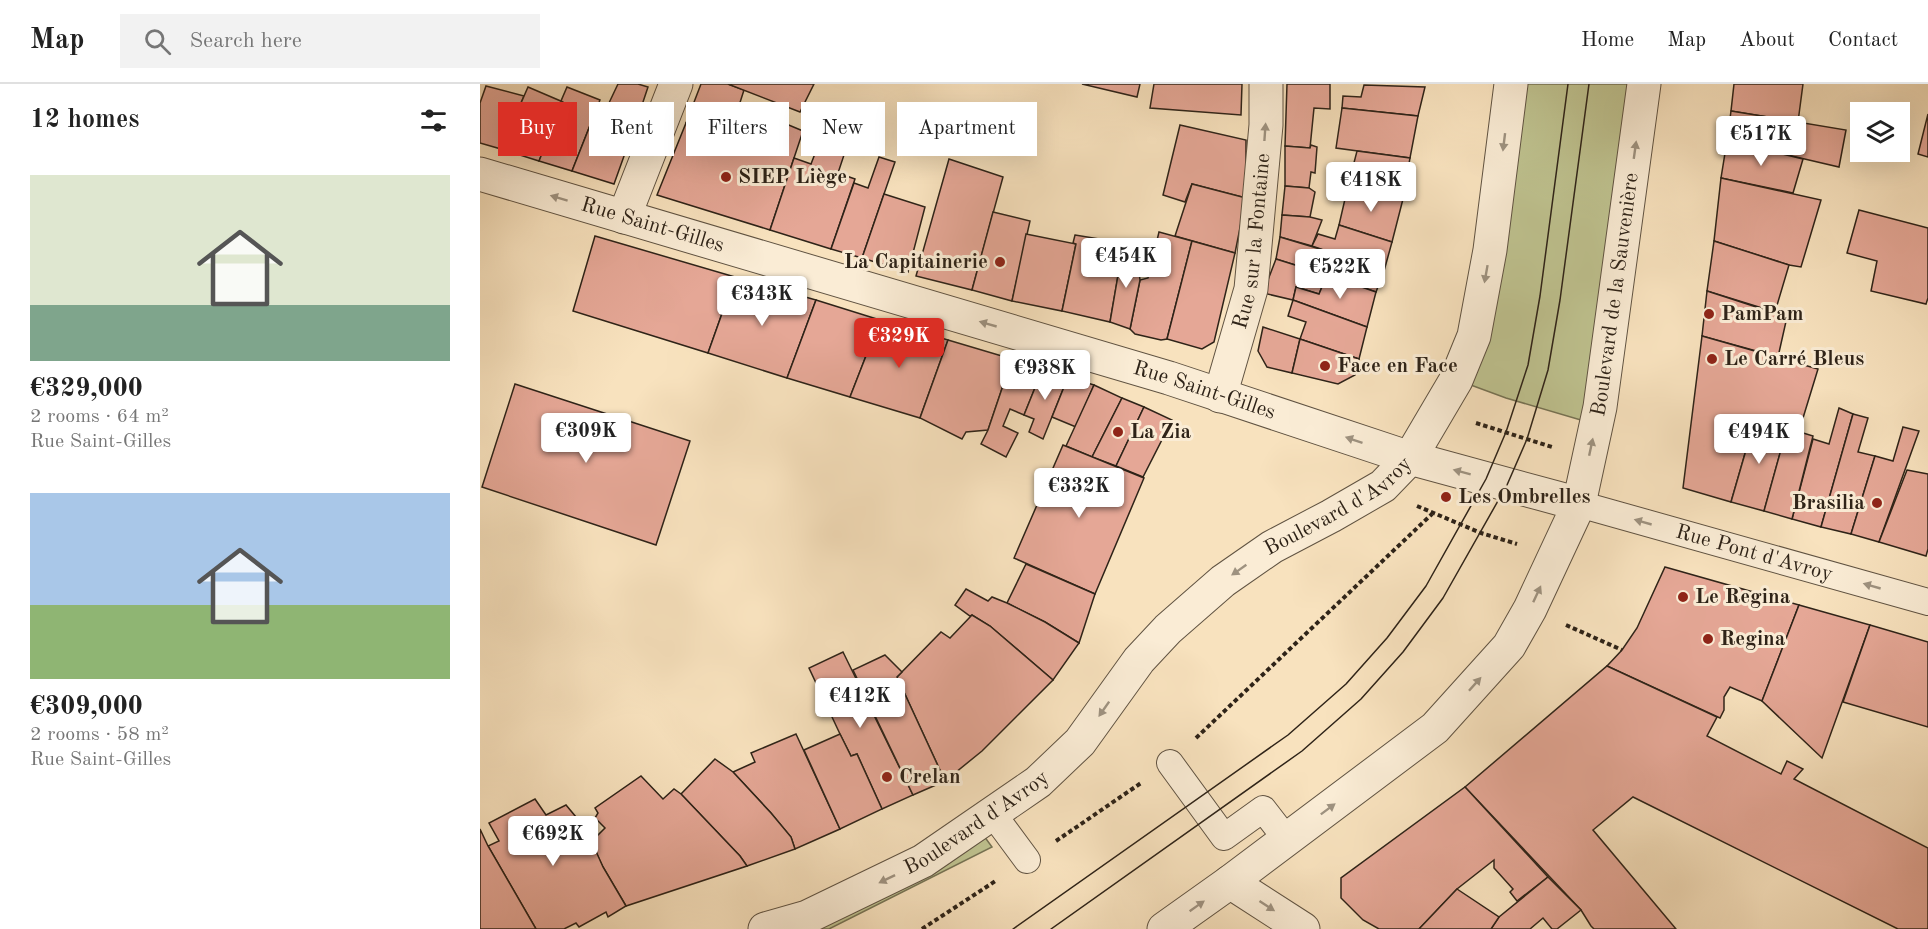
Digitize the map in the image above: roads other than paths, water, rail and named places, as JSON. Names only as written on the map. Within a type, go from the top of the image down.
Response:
[{"type":"street","points":[[624,217],[676,84]]},
{"type":"street","name":"Rue sur la Fontaine","points":[[1220,396],[1251,289],[1266,125],[1266,84]]},
{"type":"street","points":[[1410,458],[1460,374],[1474,336],[1490,250],[1511,84]]},
{"type":"street","name":"Boulevard de la Sauvenière","points":[[1579,504],[1600,407],[1644,84]]},
{"type":"street","name":"Rue Saint-Gilles","points":[[480,174],[1157,375],[1410,458]]},
{"type":"street","name":"Boulevard d'Avroy","points":[[765,929],[807,917],[923,861],[1038,782],[1080,742],[1139,660],[1168,628],[1223,581],[1272,547],[1383,486],[1410,458],[1579,504]]},
{"type":"street","points":[[1164,929],[1435,728],[1509,646],[1530,609],[1579,504]]},
{"type":"street","name":"Rue Pont d'Avroy","points":[[1579,504],[1928,602]]},
{"type":"street","points":[[1170,763],[1224,837],[1263,809],[1287,840]]},
{"type":"street","points":[[993,814],[1027,860]]},
{"type":"street","points":[[1230,882],[1303,929]]},
{"type":"tram line","points":[[1013,929],[1288,735],[1346,684],[1387,638],[1426,586],[1486,479],[1506,432],[1528,365],[1540,296],[1568,84]]},
{"type":"tram line","points":[[1051,929],[1302,751],[1361,699],[1403,652],[1443,598],[1507,485],[1527,439],[1548,370],[1560,300],[1589,84]]},
{"type":"place","name":"SIEP Liège","points":[[726,177]]},
{"type":"place","name":"La Capitainerie","points":[[1000,262]]},
{"type":"place","name":"PamPam","points":[[1709,314]]},
{"type":"place","name":"Le Carré Bleus","points":[[1712,359]]},
{"type":"place","name":"Face en Face","points":[[1325,366]]},
{"type":"place","name":"La Zia","points":[[1118,432]]},
{"type":"place","name":"Les Ombrelles","points":[[1446,497]]},
{"type":"place","name":"Brasilia","points":[[1877,503]]},
{"type":"place","name":"Le Regina","points":[[1683,597]]},
{"type":"place","name":"Regina","points":[[1708,639]]},
{"type":"place","name":"Crelan","points":[[887,777]]}]
